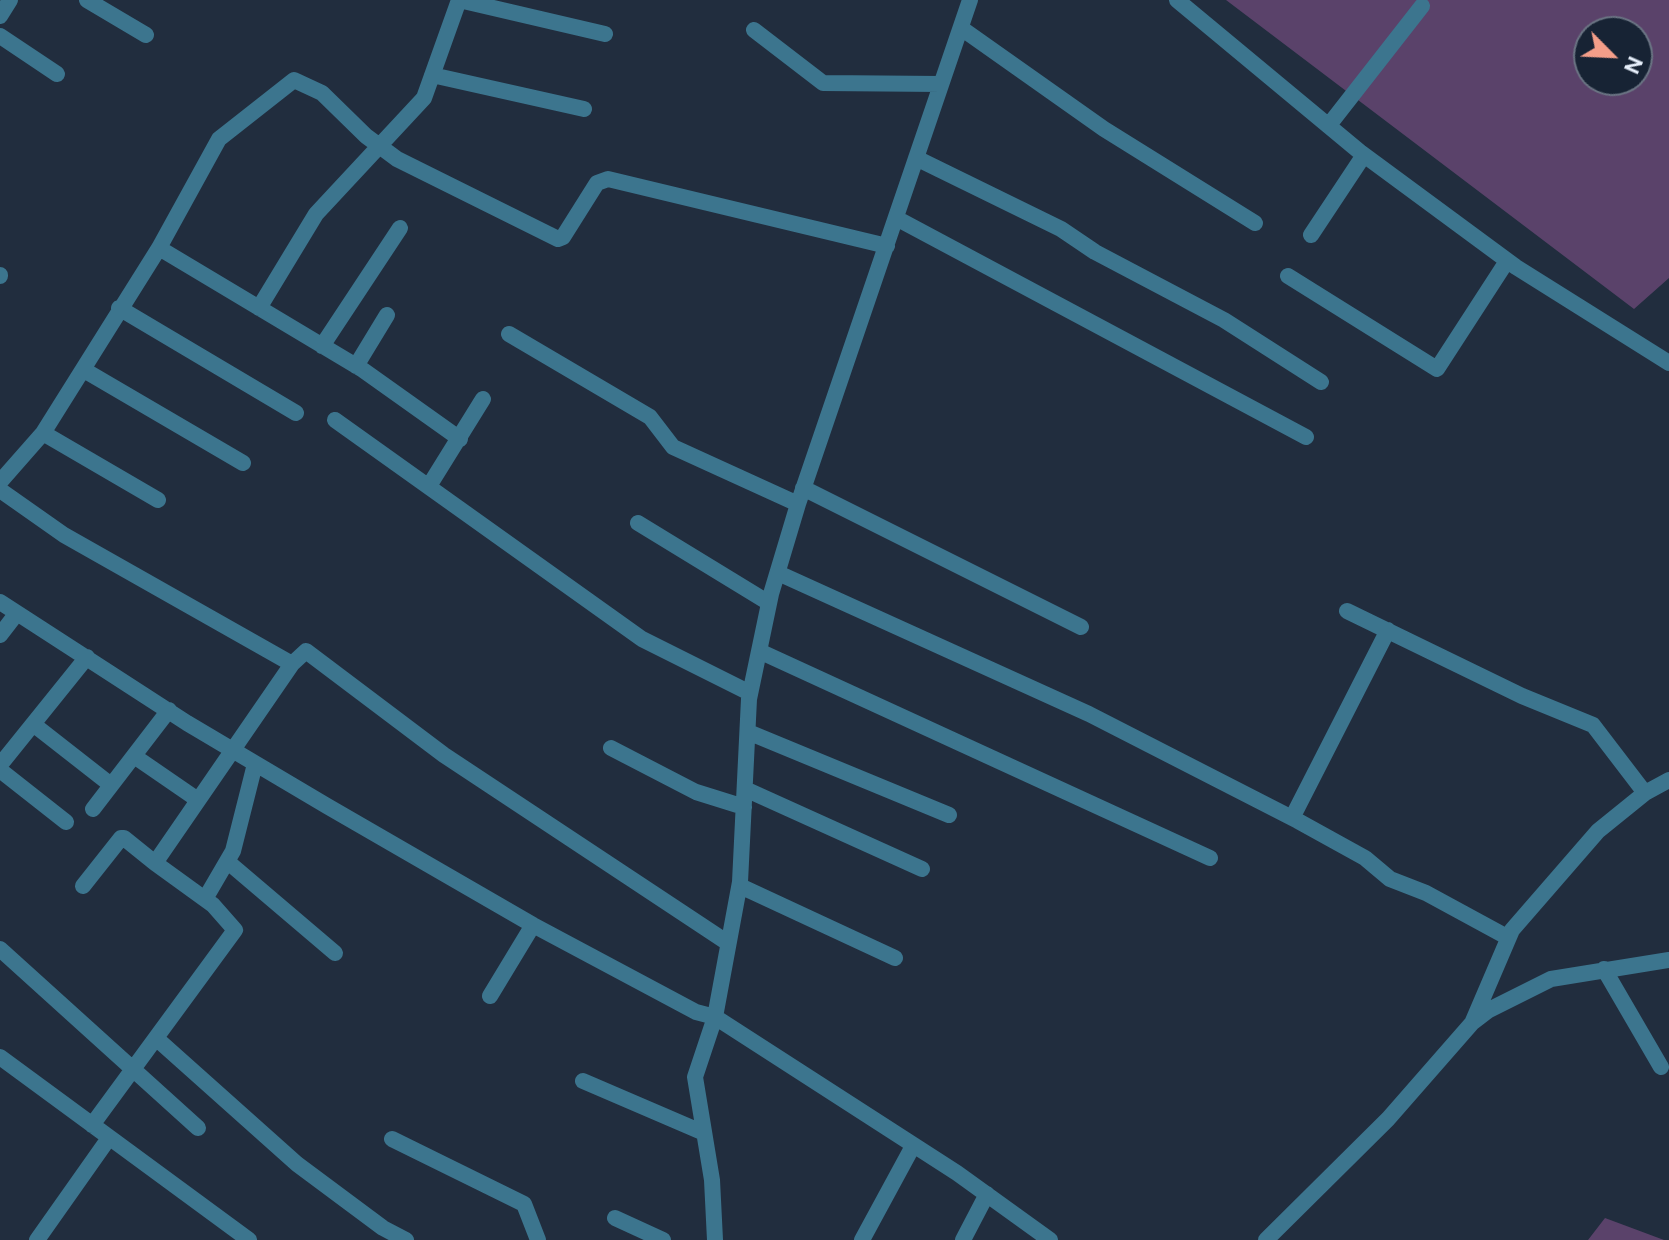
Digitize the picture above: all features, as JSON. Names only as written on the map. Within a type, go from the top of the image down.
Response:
[{"type":"street","points":[[0,16],[10,0]]},
{"type":"street","points":[[87,0],[146,35]]},
{"type":"street","points":[[259,308],[316,214],[424,98],[459,0],[509,6],[605,34]]},
{"type":"street","points":[[715,1240],[712,1180],[695,1077],[715,1017],[740,886],[750,693],[769,603],[801,496],[970,0]]},
{"type":"street","points":[[1177,0],[1364,155],[1507,261],[1669,363]]},
{"type":"street","points":[[1329,125],[1422,6]]},
{"type":"street","points":[[961,28],[1104,129],[1255,223]]},
{"type":"street","points":[[754,30],[823,83],[941,84]]},
{"type":"street","points":[[0,36],[57,74]]},
{"type":"street","points":[[432,75],[584,109]]},
{"type":"street","points":[[0,482],[43,433],[84,370],[119,308],[159,248],[219,139],[294,80],[322,93],[397,159],[558,239],[563,237],[597,183],[608,179],[887,246]]},
{"type":"street","points":[[1311,235],[1364,155]]},
{"type":"street","points":[[916,158],[1061,229],[1095,252],[1224,320],[1321,382]]},
{"type":"street","points":[[896,218],[1306,437]]},
{"type":"street","points":[[322,346],[400,228]]},
{"type":"street","points":[[159,248],[356,366],[460,439]]},
{"type":"street","points":[[1288,276],[1437,369],[1507,261]]},
{"type":"street","points":[[119,308],[296,413]]},
{"type":"street","points":[[356,366],[387,315]]},
{"type":"street","points":[[509,334],[581,380],[650,417],[673,447],[801,496],[1081,627]]},
{"type":"street","points":[[84,370],[243,463]]},
{"type":"street","points":[[429,486],[483,399]]},
{"type":"street","points":[[335,420],[642,639],[750,693]]},
{"type":"street","points":[[43,433],[158,500]]},
{"type":"street","points":[[0,490],[64,535],[292,664]]},
{"type":"street","points":[[638,523],[769,603]]},
{"type":"street","points":[[778,573],[1089,714],[1365,858],[1390,879],[1426,893],[1507,937]]},
{"type":"street","points":[[0,602],[232,751],[533,925],[696,1012],[715,1017],[987,1194],[1050,1240]]},
{"type":"street","points":[[1347,611],[1522,696],[1593,725],[1645,793]]},
{"type":"street","points":[[0,635],[17,613]]},
{"type":"street","points":[[1292,818],[1388,630]]},
{"type":"street","points":[[155,863],[292,664],[306,651],[444,755],[728,943]]},
{"type":"street","points":[[759,651],[1210,858]]},
{"type":"street","points":[[66,822],[0,768],[87,657]]},
{"type":"street","points":[[93,809],[169,710]]},
{"type":"street","points":[[33,724],[111,785]]},
{"type":"street","points":[[748,732],[949,815]]},
{"type":"street","points":[[611,748],[696,792],[744,807]]},
{"type":"street","points":[[134,756],[198,800]]},
{"type":"street","points":[[205,899],[228,862],[255,764]]},
{"type":"street","points":[[1472,1023],[1507,937],[1578,849],[1645,793],[1669,780]]},
{"type":"street","points":[[745,789],[922,869]]},
{"type":"street","points":[[83,886],[124,838],[205,899],[235,930],[92,1125]]},
{"type":"street","points":[[228,862],[335,953]]},
{"type":"street","points":[[740,886],[895,958]]},
{"type":"street","points":[[490,996],[533,925]]},
{"type":"street","points":[[0,949],[198,1128]]},
{"type":"street","points":[[1266,1240],[1388,1119],[1472,1023],[1531,986],[1604,969],[1669,960]]},
{"type":"street","points":[[1604,969],[1661,1067]]},
{"type":"street","points":[[157,1039],[297,1164],[383,1228],[406,1240]]},
{"type":"street","points":[[0,1057],[249,1240]]},
{"type":"street","points":[[583,1081],[704,1133]]},
{"type":"street","points":[[37,1240],[109,1138]]},
{"type":"street","points":[[392,1139],[524,1204],[538,1240]]},
{"type":"street","points":[[862,1240],[913,1146]]},
{"type":"street","points":[[963,1240],[987,1194]]},
{"type":"street","points":[[615,1218],[663,1240]]},
{"type":"shaded area","points":[[1226,0],[1669,0],[1669,278],[1634,309]]},
{"type":"shaded area","points":[[1605,1218],[1664,1240],[1588,1240]]}]
